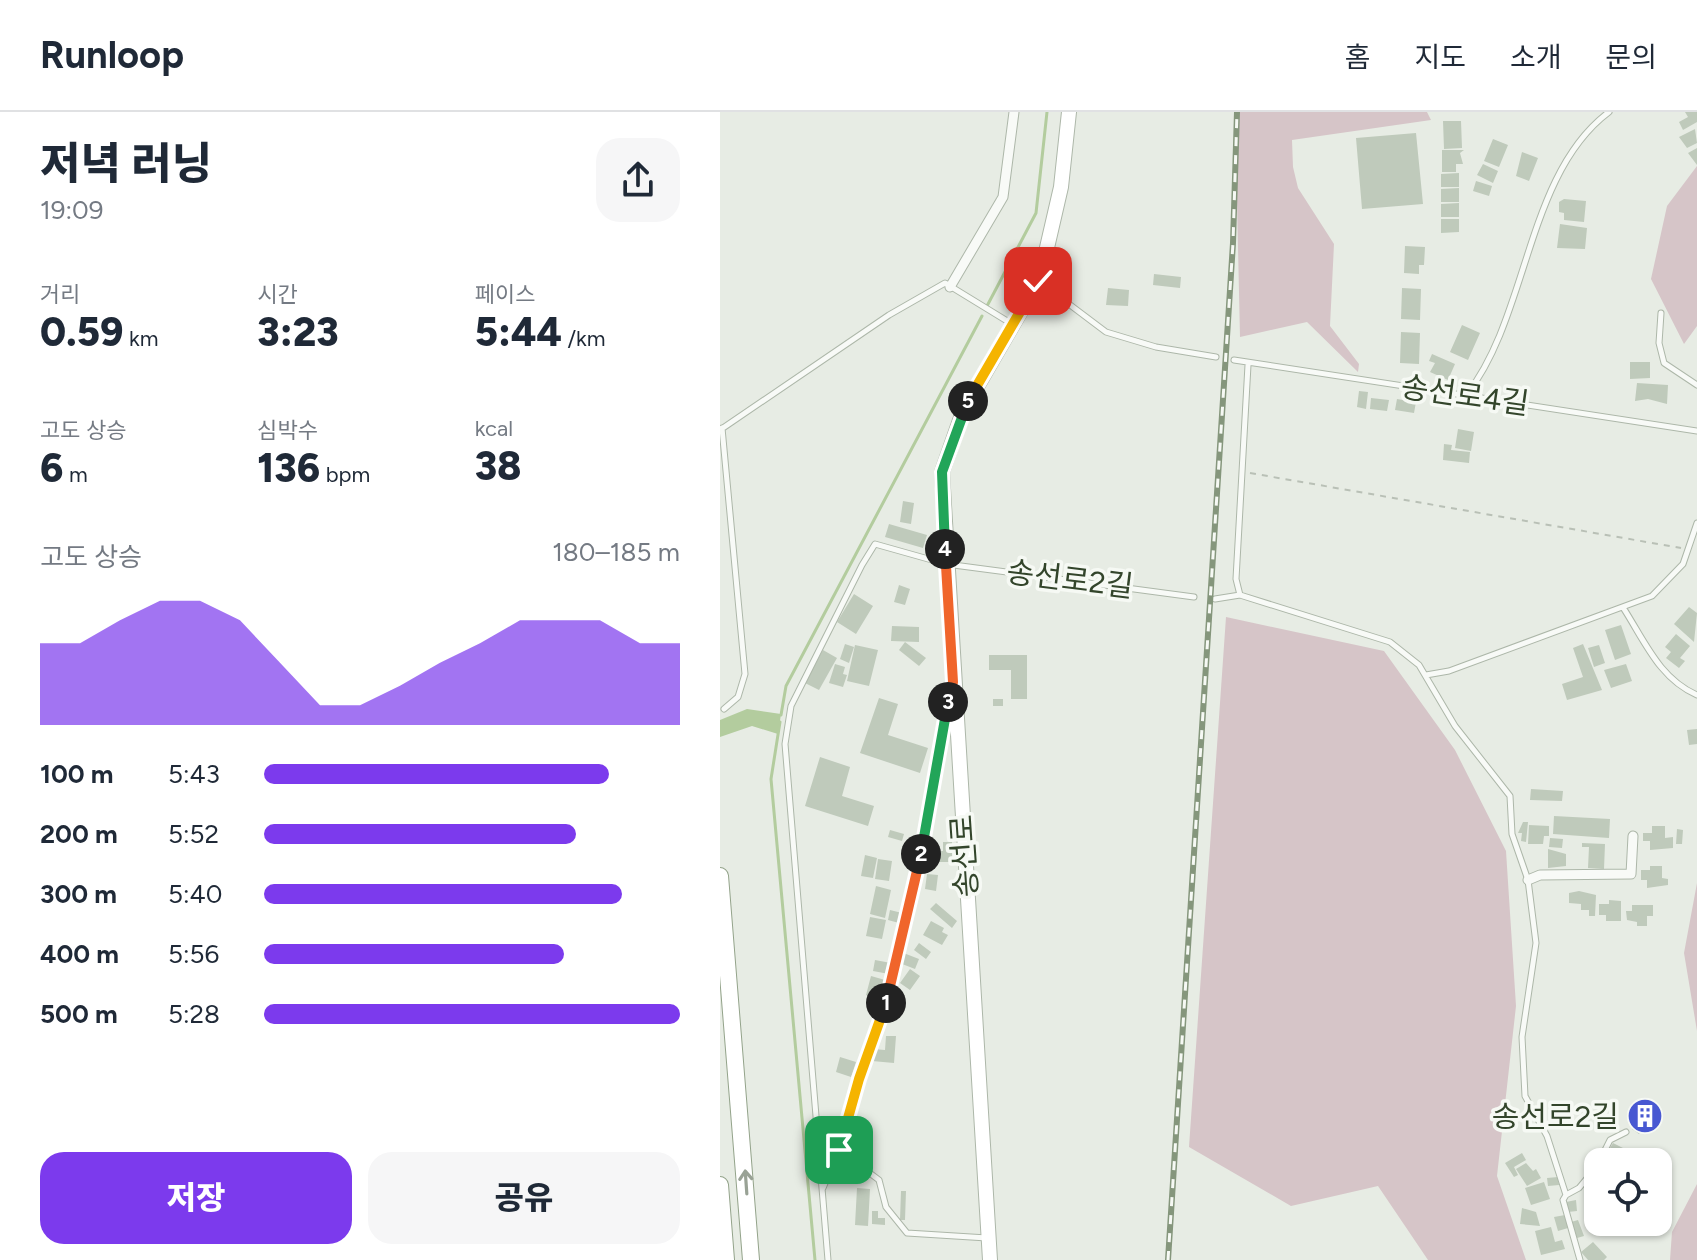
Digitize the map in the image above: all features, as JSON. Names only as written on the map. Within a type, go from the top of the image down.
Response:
[{"type":"highway","points":[[720,876],[751,1260]]},
{"type":"highway","points":[[720,1185],[726,1260]]},
{"type":"street","points":[[950,287],[1003,197],[1014,112]]},
{"type":"street","name":"송선로","points":[[990,1260],[942,472],[964,409],[1038,281],[1061,187],[1069,112]]},
{"type":"street","points":[[1528,880],[1540,875],[1631,874],[1633,836]]},
{"type":"lane","points":[[1467,394],[1481,377],[1551,195],[1572,153],[1609,112]]},
{"type":"lane","points":[[1038,281],[1106,332],[1156,347],[1216,357]]},
{"type":"lane","points":[[724,709],[738,697],[745,674],[721,429],[889,315],[945,283],[1013,324]]},
{"type":"lane","points":[[1661,313],[1659,343],[1664,363],[1697,385]]},
{"type":"lane","name":"송선로4길","points":[[1234,360],[1248,365],[1467,394],[1697,431]]},
{"type":"lane","points":[[1240,595],[1236,579],[1248,365]]},
{"type":"lane","points":[[1426,675],[1449,671],[1624,609],[1652,596],[1683,564],[1697,523]]},
{"type":"lane","name":"송선로2길","points":[[822,1189],[785,744],[791,706],[875,544],[946,564],[1194,597]]},
{"type":"lane","points":[[1215,599],[1240,595],[1390,642],[1419,665],[1455,726],[1510,796],[1512,834],[1528,880],[1536,943],[1522,1037],[1525,1096],[1547,1136],[1566,1195]]},
{"type":"lane","points":[[1624,609],[1661,669],[1678,686],[1697,695]]},
{"type":"lane","points":[[828,1260],[822,1189],[839,1150],[859,1079],[886,1002],[924,841],[943,720],[953,682]]},
{"type":"lane","points":[[1606,1148],[1610,1140],[1626,1132]]},
{"type":"lane","points":[[839,1150],[879,1180],[886,1207],[907,1233],[988,1238]]},
{"type":"lane","points":[[1580,1260],[1563,1200],[1584,1182]]},
{"type":"path","points":[[1241,471],[1687,550]]},
{"type":"shaded area","points":[[1235,112],[1427,112],[1431,120],[1292,140],[1298,188],[1334,244],[1330,326],[1359,364],[1358,372],[1307,322],[1240,337]]},
{"type":"shaded area","points":[[1697,166],[1697,326],[1684,344],[1651,279],[1667,206]]},
{"type":"shaded area","points":[[1226,617],[1384,651],[1455,750],[1506,851],[1516,1006],[1497,1176],[1526,1260],[1428,1260],[1378,1186],[1291,1206],[1189,1147]]},
{"type":"shaded area","points":[[747,709],[781,714],[778,734],[752,726],[720,737],[720,720]]},
{"type":"shaded area","points":[[1697,883],[1697,1031],[1684,953]]},
{"type":"shaded area","points":[[1697,1184],[1697,1260],[1670,1260],[1672,1232]]},
{"type":"building","points":[[1685,112],[1697,112],[1697,122],[1683,130],[1679,122],[1688,117]]},
{"type":"building","points":[[1443,121],[1461,121],[1462,148],[1444,149]]},
{"type":"building","points":[[1695,129],[1697,143],[1687,148],[1679,137]]},
{"type":"building","points":[[1416,133],[1423,204],[1362,209],[1356,138]]},
{"type":"building","points":[[1493,139],[1508,145],[1499,167],[1484,161]]},
{"type":"building","points":[[1697,148],[1697,165],[1688,153]]},
{"type":"building","points":[[1442,150],[1464,150],[1460,153],[1463,164],[1456,164],[1456,172],[1442,172]]},
{"type":"building","points":[[1522,152],[1538,158],[1529,181],[1516,176]]},
{"type":"building","points":[[1483,164],[1498,171],[1493,183],[1477,175]]},
{"type":"building","points":[[1459,173],[1459,187],[1441,187],[1441,174]]},
{"type":"building","points":[[1476,181],[1492,186],[1489,196],[1473,191]]},
{"type":"building","points":[[1459,188],[1459,202],[1441,202],[1441,189]]},
{"type":"building","points":[[1564,199],[1586,201],[1584,222],[1564,220],[1564,213],[1559,212],[1559,202]]},
{"type":"building","points":[[1459,203],[1459,217],[1441,217],[1441,204]]},
{"type":"building","points":[[1441,219],[1459,219],[1459,232],[1441,233]]},
{"type":"building","points":[[1560,224],[1587,228],[1585,249],[1557,248]]},
{"type":"building","points":[[1405,246],[1425,247],[1424,265],[1419,265],[1419,274],[1404,273]]},
{"type":"building","points":[[1154,274],[1181,277],[1180,288],[1153,285]]},
{"type":"building","points":[[1108,288],[1129,290],[1128,306],[1106,305]]},
{"type":"building","points":[[1402,288],[1421,289],[1420,320],[1401,319]]},
{"type":"building","points":[[1462,325],[1480,333],[1468,360],[1450,352]]},
{"type":"building","points":[[1401,332],[1420,333],[1419,364],[1400,363]]},
{"type":"building","points":[[1432,354],[1455,364],[1448,380],[1430,372],[1435,363],[1429,361]]},
{"type":"building","points":[[1630,362],[1650,362],[1650,378],[1630,379]]},
{"type":"building","points":[[1637,383],[1668,385],[1667,404],[1648,399],[1635,401]]},
{"type":"building","points":[[1359,391],[1368,392],[1366,409],[1357,407]]},
{"type":"building","points":[[1371,398],[1389,400],[1387,411],[1370,409]]},
{"type":"building","points":[[1397,399],[1416,402],[1414,413],[1395,410]]},
{"type":"building","points":[[1458,429],[1474,432],[1471,451],[1455,448]]},
{"type":"building","points":[[1444,444],[1452,445],[1451,450],[1470,452],[1469,463],[1443,460]]},
{"type":"building","points":[[903,501],[914,503],[911,524],[900,522]]},
{"type":"building","points":[[889,524],[927,535],[923,548],[885,537]]},
{"type":"building","points":[[899,585],[910,589],[905,605],[894,602]]},
{"type":"building","points":[[854,594],[873,606],[856,634],[837,622]]},
{"type":"building","points":[[1689,607],[1697,613],[1694,642],[1674,624]]},
{"type":"building","points":[[1621,625],[1631,654],[1615,660],[1605,630]]},
{"type":"building","points":[[892,626],[919,627],[919,642],[891,641]]},
{"type":"building","points":[[1676,634],[1690,646],[1680,658],[1685,661],[1679,668],[1666,658],[1671,652],[1665,647]]},
{"type":"building","points":[[905,642],[926,658],[919,666],[899,650]]},
{"type":"building","points":[[845,644],[854,647],[849,663],[840,659]]},
{"type":"building","points":[[1583,644],[1602,690],[1567,700],[1562,684],[1583,677],[1573,648]]},
{"type":"building","points":[[855,645],[878,650],[869,686],[847,681]]},
{"type":"building","points":[[1599,645],[1605,663],[1594,667],[1588,648]]},
{"type":"building","points":[[823,650],[837,658],[819,690],[805,683]]},
{"type":"building","points":[[989,655],[1027,655],[1027,699],[1011,699],[1011,670],[989,670]]},
{"type":"building","points":[[835,664],[845,667],[843,674],[847,675],[843,687],[829,683]]},
{"type":"building","points":[[1626,664],[1632,681],[1611,688],[1604,670]]},
{"type":"building","points":[[879,698],[898,704],[888,735],[928,748],[920,773],[860,753]]},
{"type":"building","points":[[993,699],[1003,699],[1003,706],[993,706]]},
{"type":"building","points":[[1697,729],[1697,744],[1689,745],[1687,730]]},
{"type":"building","points":[[820,757],[850,767],[842,796],[874,806],[868,826],[805,806]]},
{"type":"building","points":[[1531,789],[1563,791],[1562,801],[1530,800]]},
{"type":"building","points":[[1554,816],[1610,819],[1609,838],[1553,834]]},
{"type":"building","points":[[1523,822],[1528,822],[1526,842],[1521,841],[1522,833],[1518,833]]},
{"type":"building","points":[[1529,825],[1549,826],[1549,836],[1544,836],[1543,844],[1528,844]]},
{"type":"building","points":[[1652,826],[1665,826],[1665,838],[1673,837],[1673,848],[1650,850],[1650,841],[1643,841],[1643,833],[1652,833]]},
{"type":"building","points":[[1677,829],[1683,830],[1682,844],[1676,844]]},
{"type":"building","points":[[890,830],[904,834],[902,841],[888,837]]},
{"type":"building","points":[[1550,838],[1563,839],[1562,848],[1549,847]]},
{"type":"building","points":[[943,842],[952,842],[952,862],[934,862],[934,851],[943,851]]},
{"type":"building","points":[[1582,843],[1605,844],[1604,869],[1588,868],[1589,847],[1582,847]]},
{"type":"building","points":[[1548,849],[1566,854],[1566,866],[1548,868]]},
{"type":"building","points":[[865,855],[877,858],[873,878],[861,876]]},
{"type":"building","points":[[878,859],[892,861],[889,881],[875,879]]},
{"type":"building","points":[[1650,866],[1662,866],[1662,878],[1668,879],[1668,885],[1647,888],[1647,880],[1641,880],[1641,870],[1650,870]]},
{"type":"building","points":[[927,874],[938,875],[936,891],[925,889]]},
{"type":"building","points":[[876,886],[891,890],[885,918],[870,914]]},
{"type":"building","points":[[1579,891],[1596,895],[1595,916],[1589,916],[1589,910],[1581,910],[1581,904],[1569,903],[1569,893]]},
{"type":"building","points":[[1609,900],[1621,901],[1621,921],[1606,921],[1606,915],[1599,915],[1599,904],[1609,904]]},
{"type":"building","points":[[936,903],[957,921],[952,928],[930,909]]},
{"type":"building","points":[[1632,905],[1653,905],[1653,916],[1647,916],[1647,926],[1637,926],[1637,922],[1627,920],[1626,911],[1632,911]]},
{"type":"building","points":[[890,910],[902,913],[899,923],[888,920]]},
{"type":"building","points":[[870,917],[886,920],[882,939],[866,936]]},
{"type":"building","points":[[931,921],[944,928],[942,932],[948,935],[942,945],[923,935]]},
{"type":"building","points":[[919,943],[931,952],[926,959],[914,950]]},
{"type":"building","points":[[901,952],[919,959],[915,969],[897,962]]},
{"type":"building","points":[[875,960],[891,963],[889,974],[873,971]]},
{"type":"building","points":[[910,969],[920,976],[910,990],[900,983]]},
{"type":"building","points":[[871,976],[885,980],[880,999],[866,995]]},
{"type":"building","points":[[894,993],[905,999],[900,1009],[889,1003]]},
{"type":"building","points":[[886,1036],[896,1036],[894,1063],[872,1061],[873,1049],[885,1050]]},
{"type":"building","points":[[840,1057],[856,1062],[851,1077],[836,1072]]},
{"type":"building","name":"송선로2길","points":[[1647,1105],[1655,1110],[1639,1134],[1632,1129]]},
{"type":"building","points":[[851,1128],[863,1128],[863,1144],[851,1144]]},
{"type":"building","points":[[1522,1153],[1526,1160],[1514,1167],[1518,1175],[1514,1177],[1505,1163]]},
{"type":"building","points":[[1526,1163],[1533,1171],[1536,1169],[1541,1178],[1527,1186],[1516,1169]]},
{"type":"building","points":[[1558,1177],[1559,1185],[1548,1186],[1547,1178]]},
{"type":"building","points":[[1544,1182],[1550,1199],[1531,1205],[1525,1188]]},
{"type":"building","points":[[857,1188],[870,1189],[868,1226],[855,1225]]},
{"type":"building","points":[[901,1191],[906,1191],[905,1220],[900,1220]]},
{"type":"building","points":[[1576,1200],[1577,1211],[1568,1212],[1566,1202]]},
{"type":"building","points":[[1522,1208],[1536,1212],[1540,1226],[1520,1224]]},
{"type":"building","points":[[872,1211],[878,1211],[878,1218],[885,1218],[885,1225],[872,1224]]},
{"type":"building","points":[[1565,1215],[1568,1228],[1558,1231],[1554,1217]]},
{"type":"building","points":[[1578,1220],[1584,1236],[1577,1238],[1571,1222]]},
{"type":"building","points":[[1551,1227],[1555,1242],[1562,1240],[1565,1249],[1541,1255],[1535,1231]]},
{"type":"building","points":[[1593,1242],[1607,1257],[1604,1260],[1588,1260],[1581,1252]]},
{"type":"waterway","points":[[987,306],[1036,213],[1047,112]]},
{"type":"waterway","points":[[781,715],[786,686],[982,316]]},
{"type":"waterway","points":[[780,722],[771,779],[815,1260]]},
{"type":"railway","points":[[1168,1260],[1233,243],[1237,112]]},
{"type":"place","name":"송선로2길","points":[[1645,1116]]},
{"type":"route","points":[[839,1150],[859,1079],[886,1002],[924,841],[943,720],[953,682],[942,472],[964,409],[1038,281]]}]
